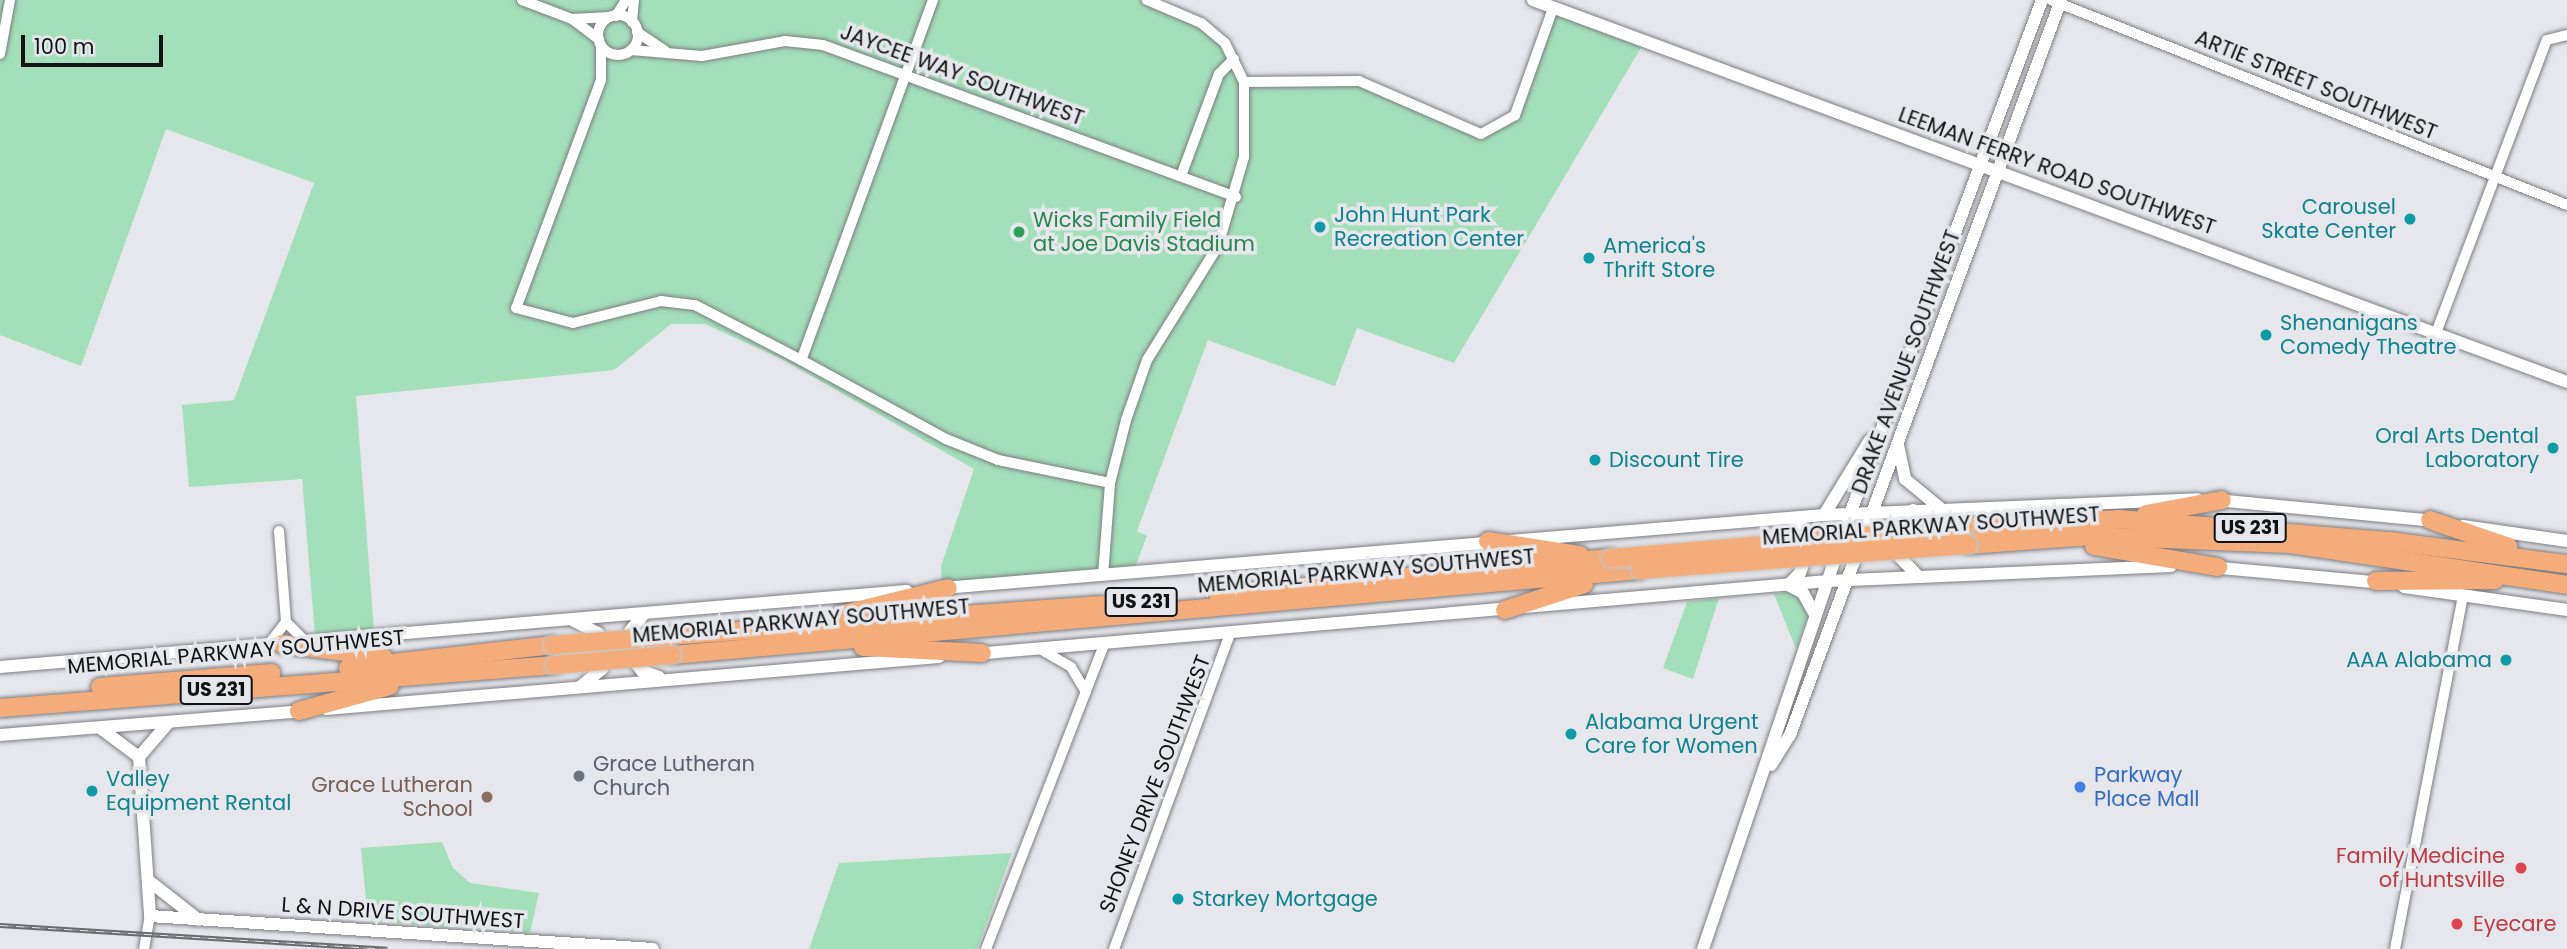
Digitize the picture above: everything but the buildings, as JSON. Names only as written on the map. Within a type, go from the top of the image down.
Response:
[{"type":"highway","points":[[2119,519],[2222,500]]},
{"type":"highway","name":"MEMORIAL PARKWAY SOUTHWEST","points":[[0,708],[433,676],[1640,570],[2119,519],[2534,558],[2567,564]]},
{"type":"highway","points":[[2430,520],[2534,558]]},
{"type":"highway","points":[[1966,536],[2069,544],[2218,567]]},
{"type":"highway","name":"MEMORIAL PARKWAY SOUTHWEST","points":[[0,695],[553,645],[1611,558],[1966,536],[2224,539],[2392,555],[2567,585]]},
{"type":"highway","points":[[1488,541],[1611,558]]},
{"type":"highway","points":[[1505,610],[1640,570]]},
{"type":"highway","points":[[2376,581],[2533,580]]},
{"type":"highway","points":[[787,626],[880,610],[948,588]]},
{"type":"highway","points":[[832,641],[982,653]]},
{"type":"highway","points":[[275,644],[425,658]]},
{"type":"highway","points":[[299,711],[433,676]]},
{"type":"main road","name":"DRAKE AVENUE SOUTHWEST","points":[[1703,949],[1766,773],[1782,710],[1850,513],[2042,0]]},
{"type":"main road","name":"LEEMAN FERRY ROAD SOUTHWEST","points":[[1536,1],[1980,161],[2567,382]]},
{"type":"main road","name":"DRAKE AVENUE SOUTHWEST","points":[[1766,773],[1793,728],[1849,580],[2057,1]]},
{"type":"main road","points":[[1824,515],[1891,403]]},
{"type":"main road","points":[[1898,441],[1905,479],[1940,508]]},
{"type":"main road","points":[[0,667],[1488,541],[1850,513],[2148,496],[2222,500],[2430,520],[2567,541]]},
{"type":"main road","points":[[1913,510],[1895,526],[1891,548],[1918,576]]},
{"type":"main road","points":[[1788,585],[1800,573],[1810,546],[1806,530],[1791,518]]},
{"type":"main road","points":[[0,736],[1828,581],[1918,576],[2218,567],[2376,581],[2433,592],[2567,610]]},
{"type":"main road","points":[[1788,585],[1803,593],[1815,615]]},
{"type":"main road","points":[[645,613],[630,631],[629,655],[642,671],[668,679]]},
{"type":"main road","points":[[568,619],[591,627],[603,646],[602,669],[579,687]]},
{"type":"main road","points":[[150,916],[139,757],[169,722]]},
{"type":"main road","points":[[100,728],[139,757]]},
{"type":"main road","points":[[149,881],[199,920]]},
{"type":"main road","name":"L & N DRIVE SOUTHWEST","points":[[150,916],[653,949]]},
{"type":"street","points":[[0,54],[10,0]]},
{"type":"street","points":[[522,0],[572,19],[618,55]]},
{"type":"street","points":[[601,80],[600,42],[613,16],[626,0]]},
{"type":"street","points":[[634,0],[632,22],[637,33],[631,50],[618,55],[601,80],[516,308],[573,323],[661,301],[695,305],[976,452],[1110,483]]},
{"type":"street","points":[[802,360],[933,0]]},
{"type":"street","points":[[1103,575],[1110,483],[1147,360],[1219,246],[1236,197],[1244,156],[1244,82],[1234,59],[1201,23],[1147,0]]},
{"type":"street","name":"ARTIE STREET SOUTHWEST","points":[[2057,1],[2567,205]]},
{"type":"street","points":[[1244,82],[1359,80],[1481,134],[1516,115],[1553,8]]},
{"type":"street","points":[[572,19],[613,16],[632,22]]},
{"type":"street","name":"JAYCEE WAY SOUTHWEST","points":[[637,33],[666,51]]},
{"type":"street","points":[[2436,333],[2547,40],[2567,35]]},
{"type":"street","name":"JAYCEE WAY SOUTHWEST","points":[[631,50],[702,56],[785,41],[823,45],[907,73],[1236,197]]},
{"type":"street","points":[[1181,176],[1219,74],[1234,59]]},
{"type":"street","points":[[1942,263],[1959,269]]},
{"type":"street","points":[[1930,296],[1948,303]]},
{"type":"street","points":[[275,644],[286,622],[279,531]]},
{"type":"street","points":[[2395,949],[2463,596]]},
{"type":"street","points":[[286,622],[305,641]]},
{"type":"street","name":"SHONEY DRIVE SOUTHWEST","points":[[1114,949],[1230,633]]},
{"type":"street","points":[[986,949],[1105,642]]},
{"type":"street","points":[[1041,649],[1071,667],[1086,692]]},
{"type":"street","points":[[1782,710],[1793,728]]},
{"type":"street","points":[[144,949],[150,916]]},
{"type":"green space","points":[[0,0],[1147,0],[1225,43],[1244,81],[1359,81],[1481,134],[1515,115],[1553,8],[1645,41],[1454,363],[1357,328],[1335,386],[1208,340],[1137,531],[1147,536],[1133,572],[942,588],[941,566],[974,469],[782,359],[705,324],[671,324],[614,370],[356,396],[374,630],[315,635],[302,479],[189,487],[182,405],[234,400],[314,183],[166,129],[81,366],[0,335]]},
{"type":"green space","points":[[1789,592],[1804,600],[1808,615],[1796,649],[1774,594]]},
{"type":"green space","points":[[1719,598],[1693,679],[1663,668],[1687,602]]},
{"type":"green space","points":[[442,842],[453,868],[470,883],[539,893],[530,933],[368,921],[361,848]]},
{"type":"green space","points":[[1012,853],[977,949],[809,949],[839,863]]},
{"type":"railway","points":[[0,925],[387,949]]},
{"type":"place","name":"Carousel Skate Center","points":[[2410,219]]},
{"type":"place","name":"John Hunt Park Recreation Center","points":[[1320,227]]},
{"type":"place","name":"Wicks Family Field at Joe Davis Stadium","points":[[1019,232]]},
{"type":"place","name":"America's Thrift Store","points":[[1589,258]]},
{"type":"place","name":"Shenanigans Comedy Theatre","points":[[2266,335]]},
{"type":"place","name":"Oral Arts Dental Laboratory","points":[[2553,448]]},
{"type":"place","name":"Discount Tire","points":[[1595,460]]},
{"type":"place","name":"AAA Alabama","points":[[2506,660]]},
{"type":"place","name":"Alabama Urgent Care for Women","points":[[1571,734]]},
{"type":"place","name":"Grace Lutheran Church","points":[[579,776]]},
{"type":"place","name":"Parkway Place Mall","points":[[2080,787]]},
{"type":"place","name":"Valley Equipment Rental","points":[[92,791]]},
{"type":"place","name":"Grace Lutheran School","points":[[487,797]]},
{"type":"place","name":"Family Medicine of Huntsville","points":[[2521,868]]},
{"type":"place","name":"Starkey Mortgage","points":[[1178,899]]},
{"type":"place","name":"Eyecare","points":[[2457,924]]}]
